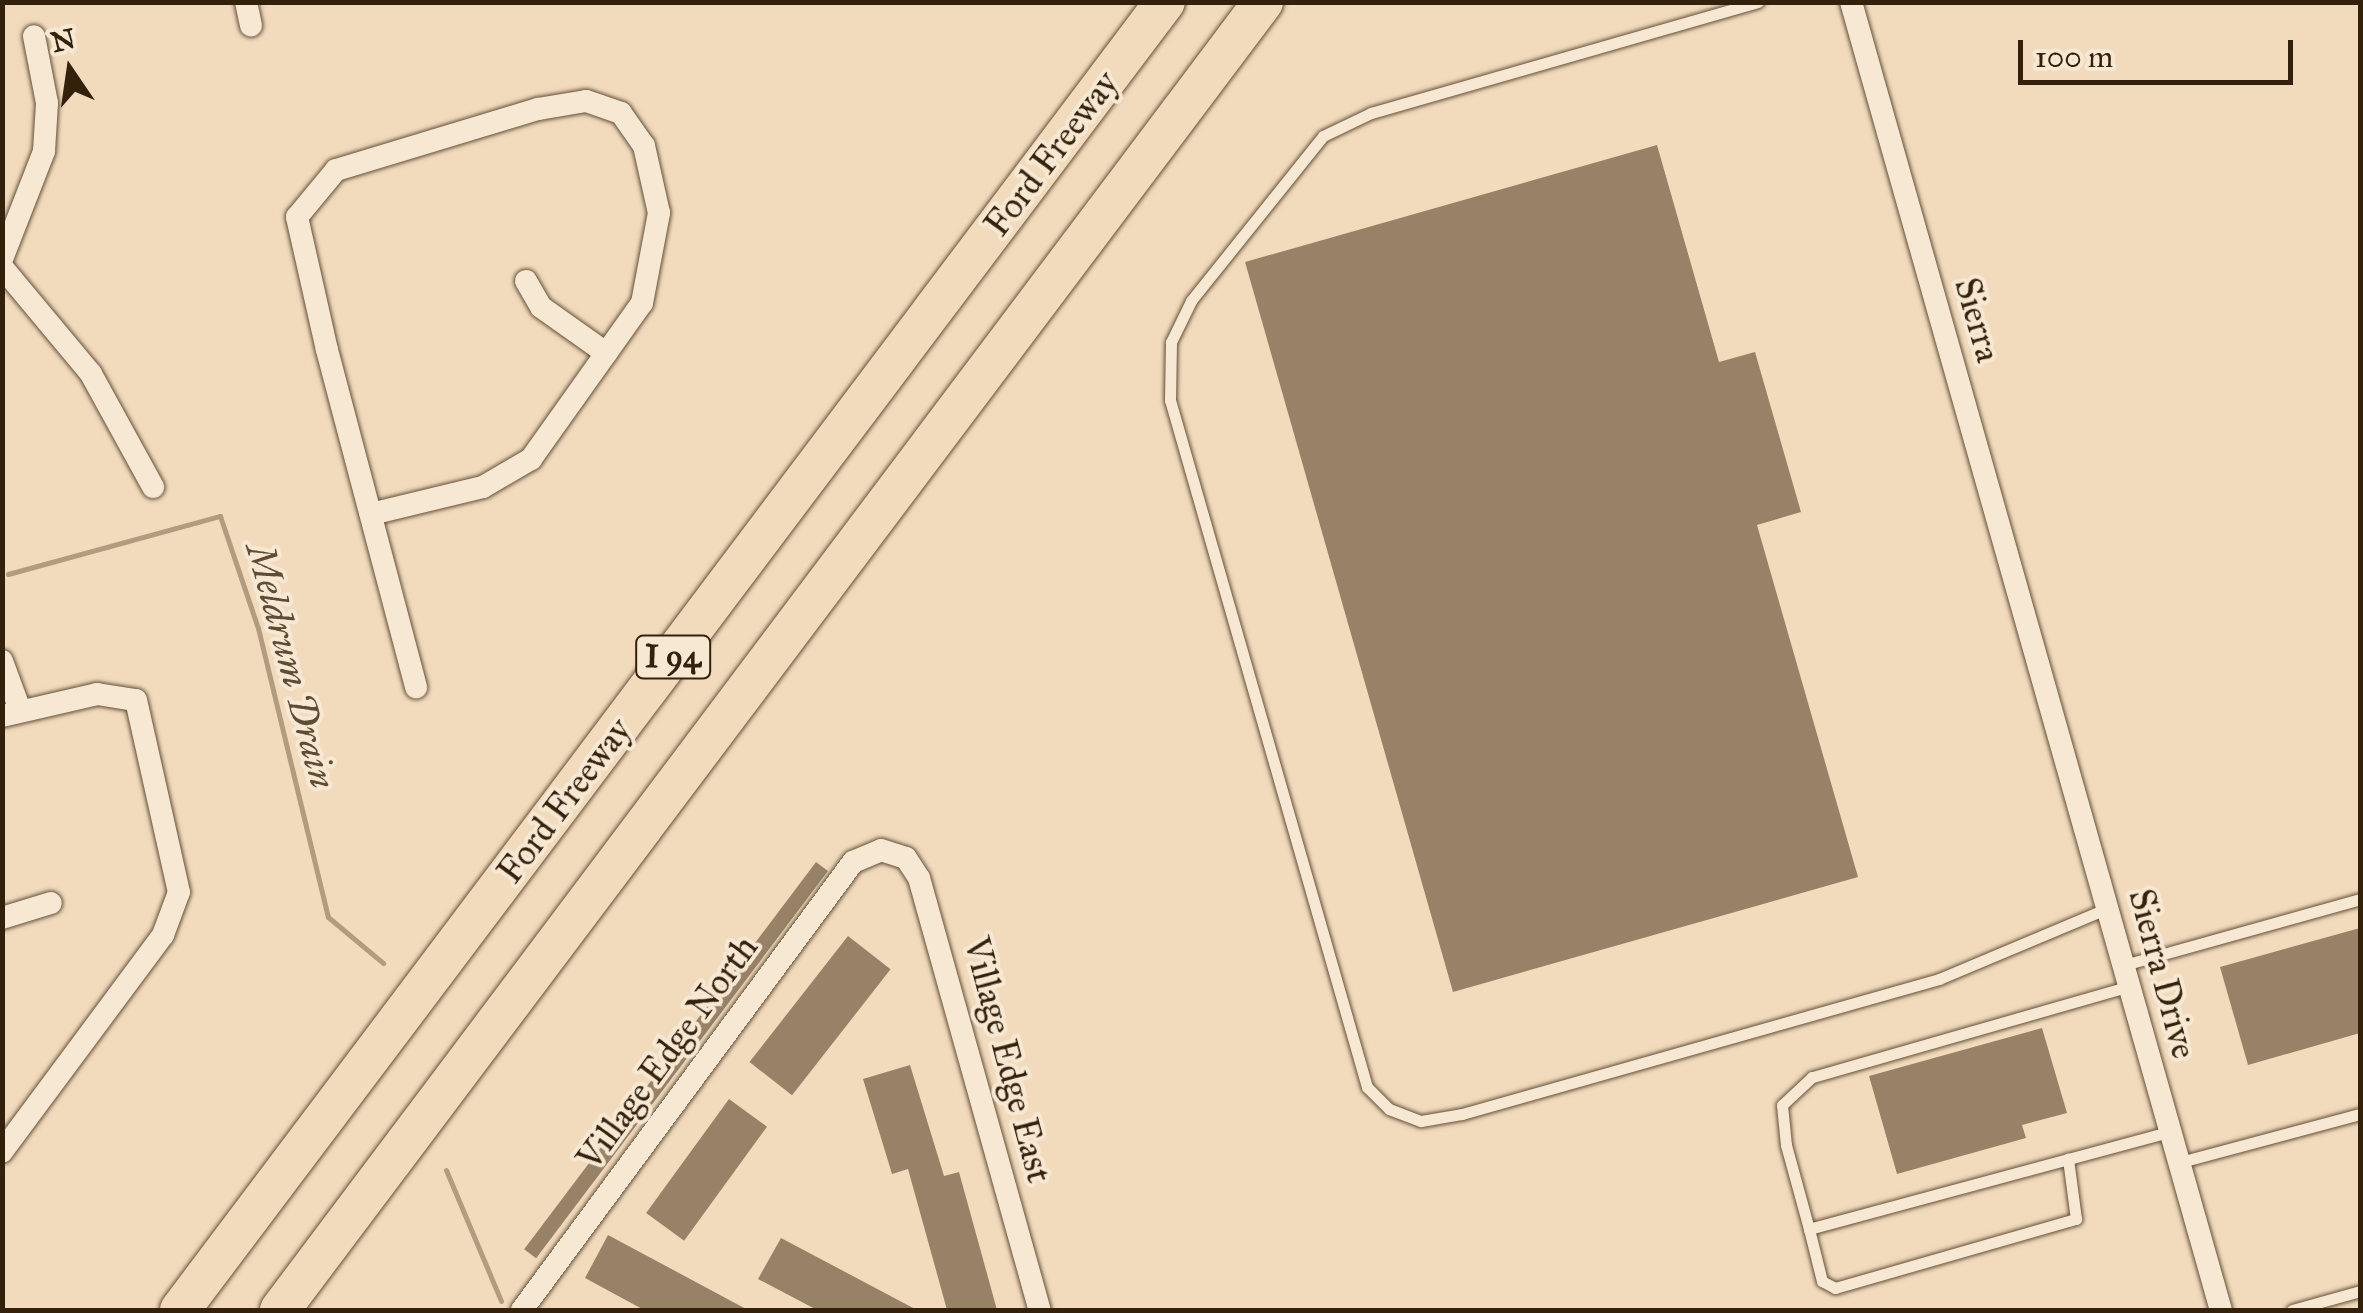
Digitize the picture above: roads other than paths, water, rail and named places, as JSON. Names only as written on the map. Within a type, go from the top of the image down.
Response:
[{"type":"highway","name":"Ford Freeway","points":[[180,1310],[1165,2]]},
{"type":"highway","name":"I 94","points":[[280,1310],[1264,2]]},
{"type":"street","name":"Sierra","points":[[1852,2],[2036,656]]},
{"type":"street","points":[[2,259],[44,152],[47,103],[34,36]]},
{"type":"street","points":[[371,514],[483,487],[531,459],[653,278],[659,214],[644,146],[621,113],[586,101],[538,109],[336,170],[296,217],[371,514],[416,687]]},
{"type":"street","points":[[2,267],[91,374],[153,487]]},
{"type":"street","points":[[526,281],[541,307],[606,353]]},
{"type":"street","name":"Sierra Drive","points":[[2036,656],[2221,1310]]},
{"type":"street","points":[[2,661],[11,713],[97,694],[136,700],[176,863],[172,910],[2,1152]]},
{"type":"street","name":"Village Edge North","points":[[522,1310],[854,862],[880,850]]},
{"type":"street","name":"Village Edge East","points":[[880,850],[906,858],[919,878],[1040,1310]]},
{"type":"street","points":[[2,918],[51,903]]},
{"type":"lane","points":[[1758,2],[1371,113],[1323,136],[1191,301],[1172,342],[1170,400],[1367,1087],[1389,1110],[1421,1121],[1462,1114],[1939,979],[2108,908]]},
{"type":"lane","points":[[2068,1159],[2076,1219],[1835,1288],[1822,1281],[1782,1116],[1799,1085],[2360,899]]},
{"type":"lane","points":[[2178,1163],[2360,1114]]},
{"type":"lane","points":[[1809,1229],[2169,1132]]},
{"type":"lane","points":[[2292,1310],[2360,1291]]},
{"type":"waterway","name":"Meldrum Drain","points":[[8,574],[220,516],[258,628],[328,917],[383,963]]},
{"type":"waterway","name":"Meldrum Drain","points":[[446,1170],[501,1301]]}]
